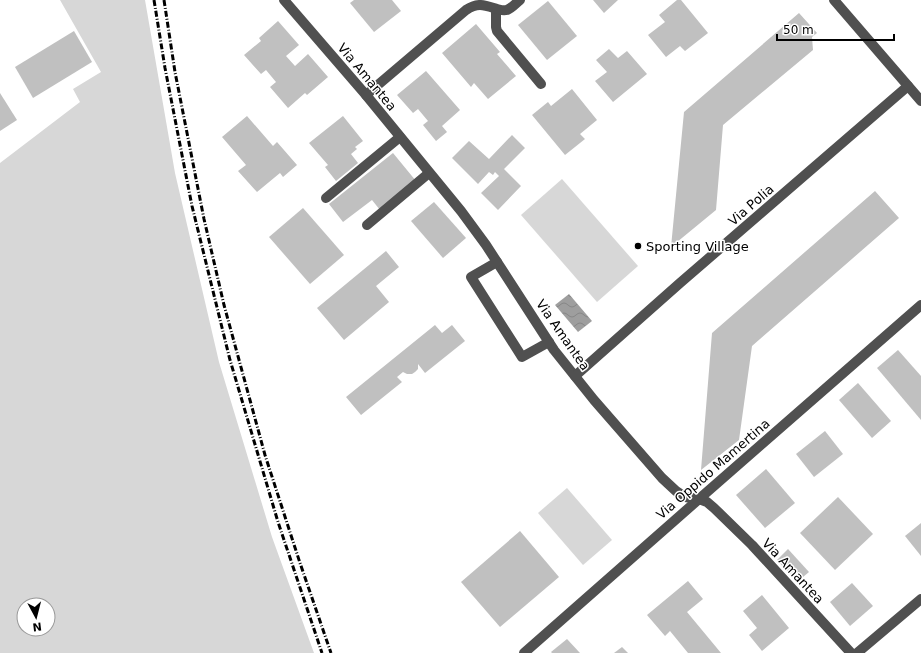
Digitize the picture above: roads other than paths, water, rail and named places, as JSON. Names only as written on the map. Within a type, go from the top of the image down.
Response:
[{"type":"street","name":"Via Amantea","points":[[284,0],[366,95],[471,224],[554,350],[662,478],[685,497],[699,498],[714,508],[744,537],[851,653]]},
{"type":"street","points":[[366,95],[472,6],[478,5],[506,10],[511,8],[520,0]]},
{"type":"street","points":[[834,0],[921,101]]},
{"type":"street","points":[[496,9],[496,28],[499,34],[541,84]]},
{"type":"street","name":"Via Polia","points":[[575,376],[674,288],[908,86]]},
{"type":"street","points":[[326,198],[400,137]]},
{"type":"street","points":[[367,225],[429,173]]},
{"type":"street","points":[[497,262],[471,277],[522,357],[549,342]]},
{"type":"street","name":"Via Oppido Mamertina","points":[[524,653],[699,498],[921,305]]},
{"type":"street","points":[[857,653],[921,599]]},
{"type":"water","points":[[569,294],[592,321],[578,332],[555,305]]},
{"type":"railway","points":[[154,0],[165,68],[192,206],[230,360],[278,522],[322,653]]},
{"type":"railway","points":[[164,0],[175,72],[204,219],[224,305],[265,455],[331,653]]},
{"type":"place","name":"Sporting Village","points":[[638,246]]}]
